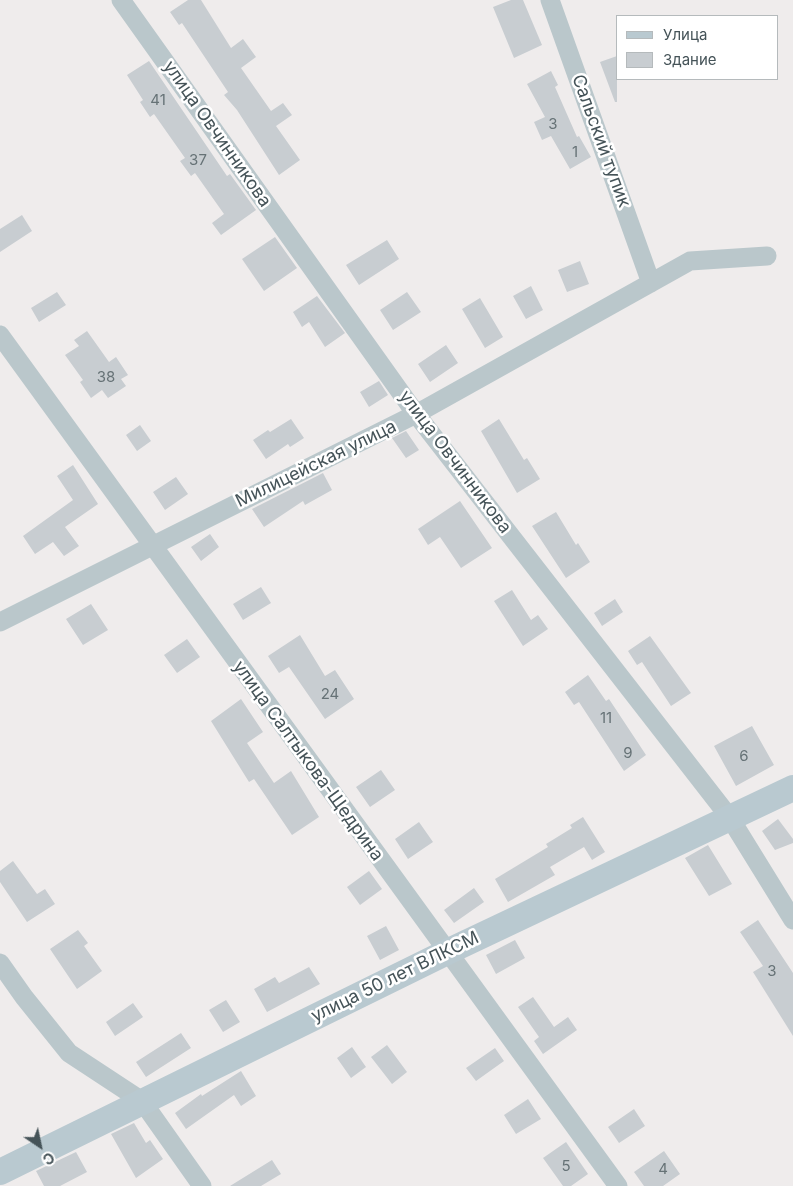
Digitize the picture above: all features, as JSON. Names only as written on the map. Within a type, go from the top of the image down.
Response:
[{"type":"main road","name":"улица 50 лет ВЛКСМ","points":[[0,1172],[142,1100],[447,952],[793,788]]},
{"type":"street","name":"улица Овчинникова","points":[[121,0],[416,414],[730,818],[793,920]]},
{"type":"street","name":"Сальский тупик","points":[[550,0],[652,283]]},
{"type":"street","name":"Милицейская улица","points":[[0,622],[416,414],[690,261],[767,256]]},
{"type":"street","name":"улица Салтыкова-Щедрина","points":[[0,335],[618,1186]]},
{"type":"street","points":[[0,963],[24,997],[69,1053],[142,1100],[202,1186]]},
{"type":"building","points":[[188,0],[201,0],[231,48],[243,39],[256,57],[241,68],[271,111],[283,103],[292,115],[276,126],[300,160],[279,175],[237,110],[224,95],[228,92],[182,23],[179,25],[170,12]]},
{"type":"building","points":[[511,0],[523,0],[542,45],[514,58],[493,7]]},
{"type":"building","points":[[616,56],[617,102],[615,102],[600,62]]},
{"type":"building","points":[[149,61],[227,176],[230,174],[256,210],[221,235],[212,223],[224,214],[195,173],[191,176],[180,161],[185,158],[154,114],[150,117],[140,102],[143,100],[127,75]]},
{"type":"building","points":[[551,71],[558,85],[555,87],[577,137],[579,136],[591,157],[570,169],[551,136],[542,140],[534,122],[545,117],[527,84]]},
{"type":"building","points":[[22,215],[32,231],[0,252],[0,229]]},
{"type":"building","points":[[275,237],[297,268],[264,291],[242,259]]},
{"type":"building","points":[[387,240],[399,259],[359,285],[346,265]]},
{"type":"building","points":[[580,261],[589,284],[567,292],[558,270]]},
{"type":"building","points":[[531,286],[543,310],[526,319],[513,296]]},
{"type":"building","points":[[57,292],[66,305],[39,322],[31,308]]},
{"type":"building","points":[[407,292],[421,312],[393,330],[380,310]]},
{"type":"building","points":[[317,296],[345,333],[325,347],[309,322],[302,327],[293,312]]},
{"type":"building","points":[[480,298],[503,337],[485,348],[462,309]]},
{"type":"building","points":[[87,331],[109,362],[116,357],[128,375],[121,379],[126,386],[108,398],[102,390],[91,398],[80,382],[83,380],[65,355],[79,346],[74,340]]},
{"type":"building","points":[[446,345],[458,363],[430,382],[418,364]]},
{"type":"building","points":[[379,381],[388,395],[369,407],[360,392]]},
{"type":"building","points":[[291,419],[304,438],[290,447],[288,444],[266,459],[253,440]]},
{"type":"building","points":[[499,419],[524,460],[527,458],[540,479],[517,493],[481,431]]},
{"type":"building","points":[[140,425],[151,441],[137,451],[126,435]]},
{"type":"building","points":[[406,431],[419,450],[406,458],[392,438]]},
{"type":"building","points":[[73,465],[98,504],[65,527],[79,546],[64,556],[53,542],[35,554],[23,536],[73,500],[57,476]]},
{"type":"building","points":[[323,473],[332,490],[305,505],[303,501],[264,527],[252,509]]},
{"type":"building","points":[[176,477],[188,494],[165,510],[153,492]]},
{"type":"building","points":[[460,501],[492,548],[461,568],[440,537],[428,545],[418,529]]},
{"type":"building","points":[[556,512],[576,545],[578,543],[590,562],[566,578],[532,526]]},
{"type":"building","points":[[210,534],[219,547],[201,561],[191,547]]},
{"type":"building","points":[[261,587],[271,603],[243,620],[233,604]]},
{"type":"building","points":[[512,590],[531,620],[538,615],[548,629],[523,646],[494,601]]},
{"type":"building","points":[[615,599],[623,612],[602,626],[594,613]]},
{"type":"building","points":[[91,604],[108,630],[83,645],[66,619]]},
{"type":"building","points":[[300,635],[325,676],[335,670],[354,699],[325,719],[289,667],[279,673],[268,656]]},
{"type":"building","points":[[650,636],[691,693],[671,706],[642,662],[637,665],[628,651]]},
{"type":"building","points":[[187,639],[200,657],[177,673],[164,655]]},
{"type":"building","points":[[588,675],[606,701],[609,699],[646,755],[624,771],[579,702],[574,705],[565,692]]},
{"type":"building","points":[[241,699],[263,732],[247,743],[274,783],[291,771],[319,817],[292,835],[254,779],[249,782],[211,721]]},
{"type":"building","points":[[752,726],[774,765],[736,786],[714,746]]},
{"type":"building","points":[[381,770],[395,790],[370,807],[356,787]]},
{"type":"building","points":[[583,817],[605,852],[592,860],[584,847],[550,867],[555,875],[508,902],[495,879],[548,847],[546,844],[572,828],[570,825]]},
{"type":"building","points":[[778,819],[793,839],[793,843],[775,850],[762,831]]},
{"type":"building","points":[[419,822],[433,842],[408,859],[395,839]]},
{"type":"building","points":[[708,845],[732,884],[709,896],[685,858]]},
{"type":"building","points":[[13,861],[37,894],[45,889],[55,904],[27,922],[0,882],[0,871]]},
{"type":"building","points":[[369,871],[382,889],[360,905],[347,887]]},
{"type":"building","points":[[474,888],[484,902],[454,923],[444,910]]},
{"type":"building","points":[[758,920],[793,973],[793,1036],[753,972],[763,966],[740,932]]},
{"type":"building","points":[[386,926],[399,950],[380,960],[367,936]]},
{"type":"building","points":[[78,930],[88,943],[84,946],[102,971],[77,989],[50,949]]},
{"type":"building","points":[[515,940],[525,958],[496,974],[486,955]]},
{"type":"building","points":[[309,967],[320,984],[267,1012],[254,989],[275,977],[279,983]]},
{"type":"building","points":[[533,997],[554,1027],[568,1017],[577,1030],[543,1054],[534,1041],[539,1037],[518,1007]]},
{"type":"building","points":[[226,1000],[240,1022],[223,1032],[209,1010]]},
{"type":"building","points":[[133,1003],[143,1017],[115,1036],[106,1022]]},
{"type":"building","points":[[181,1033],[191,1048],[146,1077],[136,1062]]},
{"type":"building","points":[[387,1045],[407,1072],[392,1084],[371,1057]]},
{"type":"building","points":[[352,1047],[366,1067],[351,1078],[337,1058]]},
{"type":"building","points":[[495,1048],[504,1061],[476,1081],[466,1068]]},
{"type":"building","points":[[241,1071],[256,1096],[241,1106],[234,1095],[186,1129],[175,1113],[201,1094],[202,1096]]},
{"type":"building","points":[[528,1099],[541,1119],[516,1134],[504,1115]]},
{"type":"building","points":[[634,1109],[645,1126],[619,1143],[608,1127]]},
{"type":"building","points":[[134,1123],[146,1143],[150,1140],[163,1159],[136,1178],[111,1134]]},
{"type":"building","points":[[566,1142],[588,1174],[571,1186],[563,1186],[543,1158]]},
{"type":"building","points":[[664,1151],[680,1174],[663,1186],[644,1186],[634,1172]]},
{"type":"building","points":[[76,1152],[87,1172],[60,1186],[44,1186],[36,1171]]},
{"type":"building","points":[[272,1160],[281,1174],[261,1186],[230,1186]]}]
